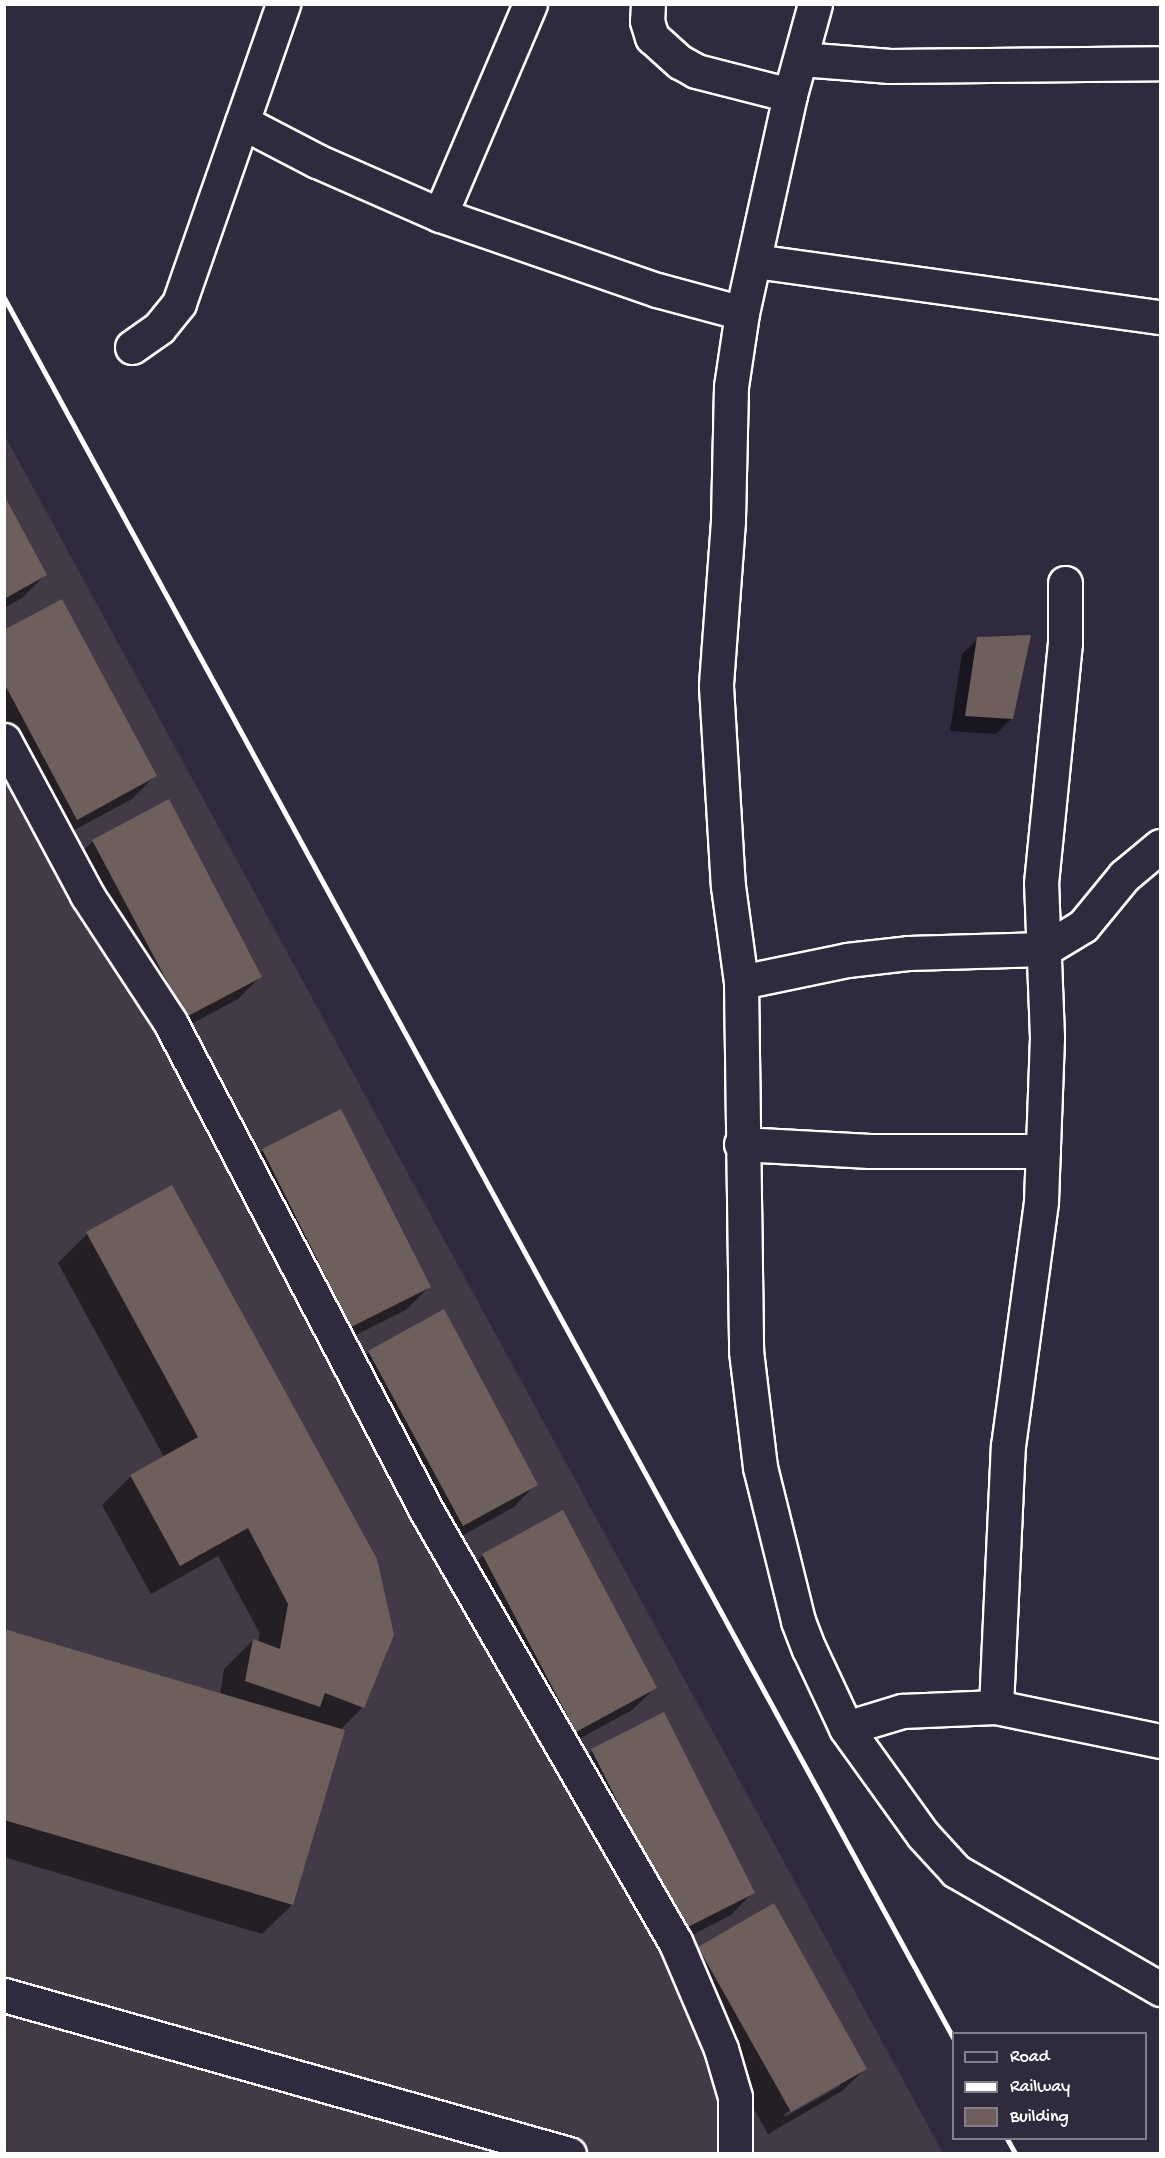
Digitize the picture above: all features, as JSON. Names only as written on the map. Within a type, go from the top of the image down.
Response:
[{"type":"street","points":[[132,347],[159,328],[179,303],[283,4]]},
{"type":"street","points":[[440,215],[530,4]]},
{"type":"street","points":[[648,4],[647,21],[652,37],[680,62],[696,71],[790,95]]},
{"type":"street","points":[[815,4],[790,95],[742,313],[731,387],[728,520],[716,697],[728,886],[741,982],[741,1144],[746,1351],[760,1467],[798,1621],[846,1728],[922,1835],[956,1871],[1161,1989]]},
{"type":"street","points":[[801,59],[890,66],[1161,63]]},
{"type":"street","points":[[242,122],[317,161],[440,215],[646,286],[742,313]]},
{"type":"street","points":[[755,261],[1161,317]]},
{"type":"street","points":[[996,1707],[1008,1446],[1028,1314],[1043,1151],[1045,949],[1041,884],[1065,643],[1065,583]]},
{"type":"street","points":[[4,740],[87,895],[170,1023],[427,1512],[675,1941],[721,2049],[735,2097],[735,2154]]},
{"type":"street","points":[[741,982],[847,960],[898,954],[1045,949],[1083,926],[1124,876],[1161,846]]},
{"type":"street","points":[[741,1144],[870,1151],[1043,1151]]},
{"type":"street","points":[[846,1728],[902,1711],[996,1707],[1161,1741]]},
{"type":"street","points":[[4,1995],[569,2154]]},
{"type":"shaded area","points":[[5,436],[943,2153],[5,2153]]},
{"type":"building","points":[[4,495],[47,575],[4,599]]},
{"type":"building","points":[[62,599],[157,776],[77,820],[4,683],[4,630]]},
{"type":"building","points":[[1031,635],[1013,719],[965,716],[977,637]]},
{"type":"building","points":[[169,799],[262,977],[186,1017],[92,840]]},
{"type":"building","points":[[341,1109],[431,1287],[351,1327],[262,1149]]},
{"type":"building","points":[[172,1185],[377,1559],[394,1635],[364,1708],[325,1693],[320,1707],[245,1681],[253,1639],[280,1649],[288,1604],[248,1528],[180,1566],[130,1475],[198,1437],[86,1232]]},
{"type":"building","points":[[444,1309],[538,1485],[463,1526],[368,1351]]},
{"type":"building","points":[[563,1510],[657,1688],[576,1732],[482,1554]]},
{"type":"building","points":[[4,1629],[345,1730],[293,1905],[4,1820]]},
{"type":"building","points":[[664,1712],[755,1893],[682,1930],[591,1749]]},
{"type":"building","points":[[774,1903],[867,2069],[791,2112],[698,1947]]},
{"type":"railway","points":[[4,297],[952,2035]]},
{"type":"railway","points":[[1008,2140],[1016,2154]]}]
